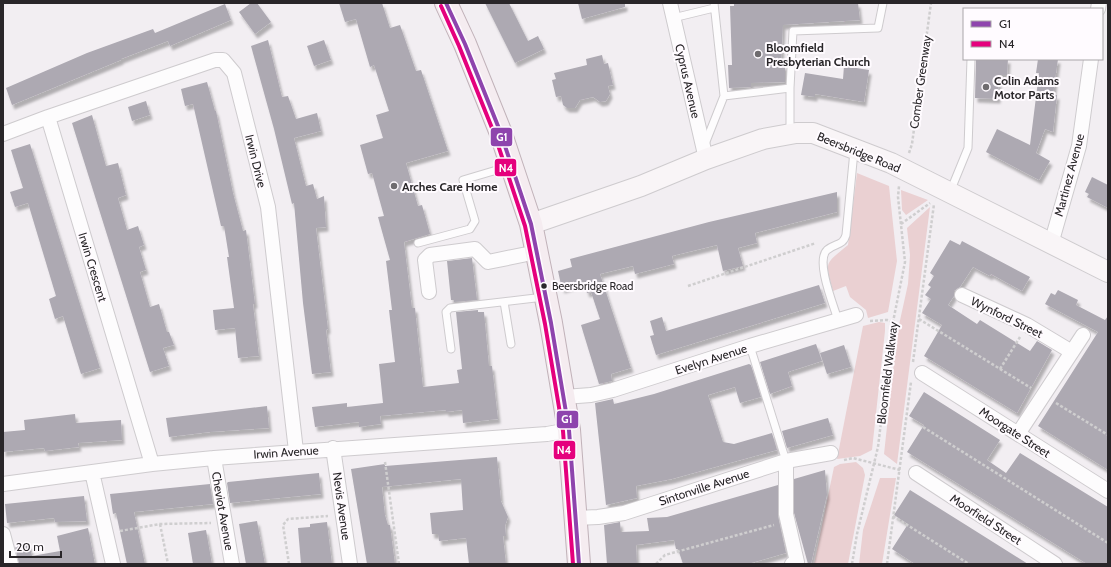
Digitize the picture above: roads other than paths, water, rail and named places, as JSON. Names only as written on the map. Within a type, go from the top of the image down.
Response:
[{"type":"main road","points":[[446,3],[465,44],[512,166],[530,224],[546,297],[569,430],[579,564]]},
{"type":"main road","name":"Beersbridge Road","points":[[530,224],[640,186],[705,154],[790,134],[813,133],[891,163],[942,196],[1051,244],[1108,272]]},
{"type":"street","name":"Cyprus Avenue","points":[[670,3],[705,154]]},
{"type":"street","name":"Irwin Drive","points":[[48,117],[215,60],[223,60],[234,73],[268,207],[296,450]]},
{"type":"street","name":"Martinez Avenue","points":[[1051,244],[1079,146],[1091,60]]},
{"type":"street","points":[[3,134],[48,117]]},
{"type":"street","name":"Irwin Crescent","points":[[48,117],[152,464]]},
{"type":"street","points":[[429,292],[425,260],[430,255],[475,249],[488,262],[536,252]]},
{"type":"street","name":"Wynford Street","points":[[962,295],[1027,325],[1072,352]]},
{"type":"street","name":"Evelyn Avenue","points":[[564,397],[591,395],[613,390],[750,346],[856,315]]},
{"type":"street","points":[[1018,434],[1083,335]]},
{"type":"street","name":"Moorgate Street","points":[[922,373],[1108,491]]},
{"type":"street","name":"Irwin Avenue","points":[[3,484],[152,464],[296,450],[547,434],[569,430]]},
{"type":"street","name":"Nevis Avenue","points":[[334,448],[350,564]]},
{"type":"street","name":"Sintonville Avenue","points":[[576,518],[598,517],[624,513],[786,461],[831,453]]},
{"type":"street","name":"Cheviot Avenue","points":[[214,458],[232,564]]},
{"type":"street","points":[[786,461],[786,514],[797,562],[792,564]]},
{"type":"street","points":[[92,472],[113,564]]},
{"type":"street","name":"Moorfield Street","points":[[916,473],[1055,564]]},
{"type":"street","points":[[3,534],[10,564]]},
{"type":"lane","points":[[790,134],[790,88],[793,31],[878,28],[883,3]]},
{"type":"lane","points":[[673,18],[714,6],[724,96],[705,154]]},
{"type":"lane","points":[[942,196],[968,148],[971,60]]},
{"type":"lane","points":[[724,96],[790,88]]},
{"type":"lane","points":[[838,320],[823,268],[823,258],[827,250],[844,240],[846,233],[854,149]]},
{"type":"lane","points":[[418,243],[470,229],[475,221],[463,180],[512,166]]},
{"type":"lane","points":[[451,349],[446,312],[450,308],[546,297]]},
{"type":"lane","points":[[504,302],[511,344]]},
{"type":"lane","points":[[750,346],[786,461]]},
{"type":"place","name":"Bloomfield Presbyterian Church","points":[[758,54]]},
{"type":"place","name":"Colin Adams Motor Parts","points":[[986,87]]},
{"type":"place","name":"Arches Care Home","points":[[394,186]]},
{"type":"place","name":"Beersbridge Road","points":[[544,286]]}]
